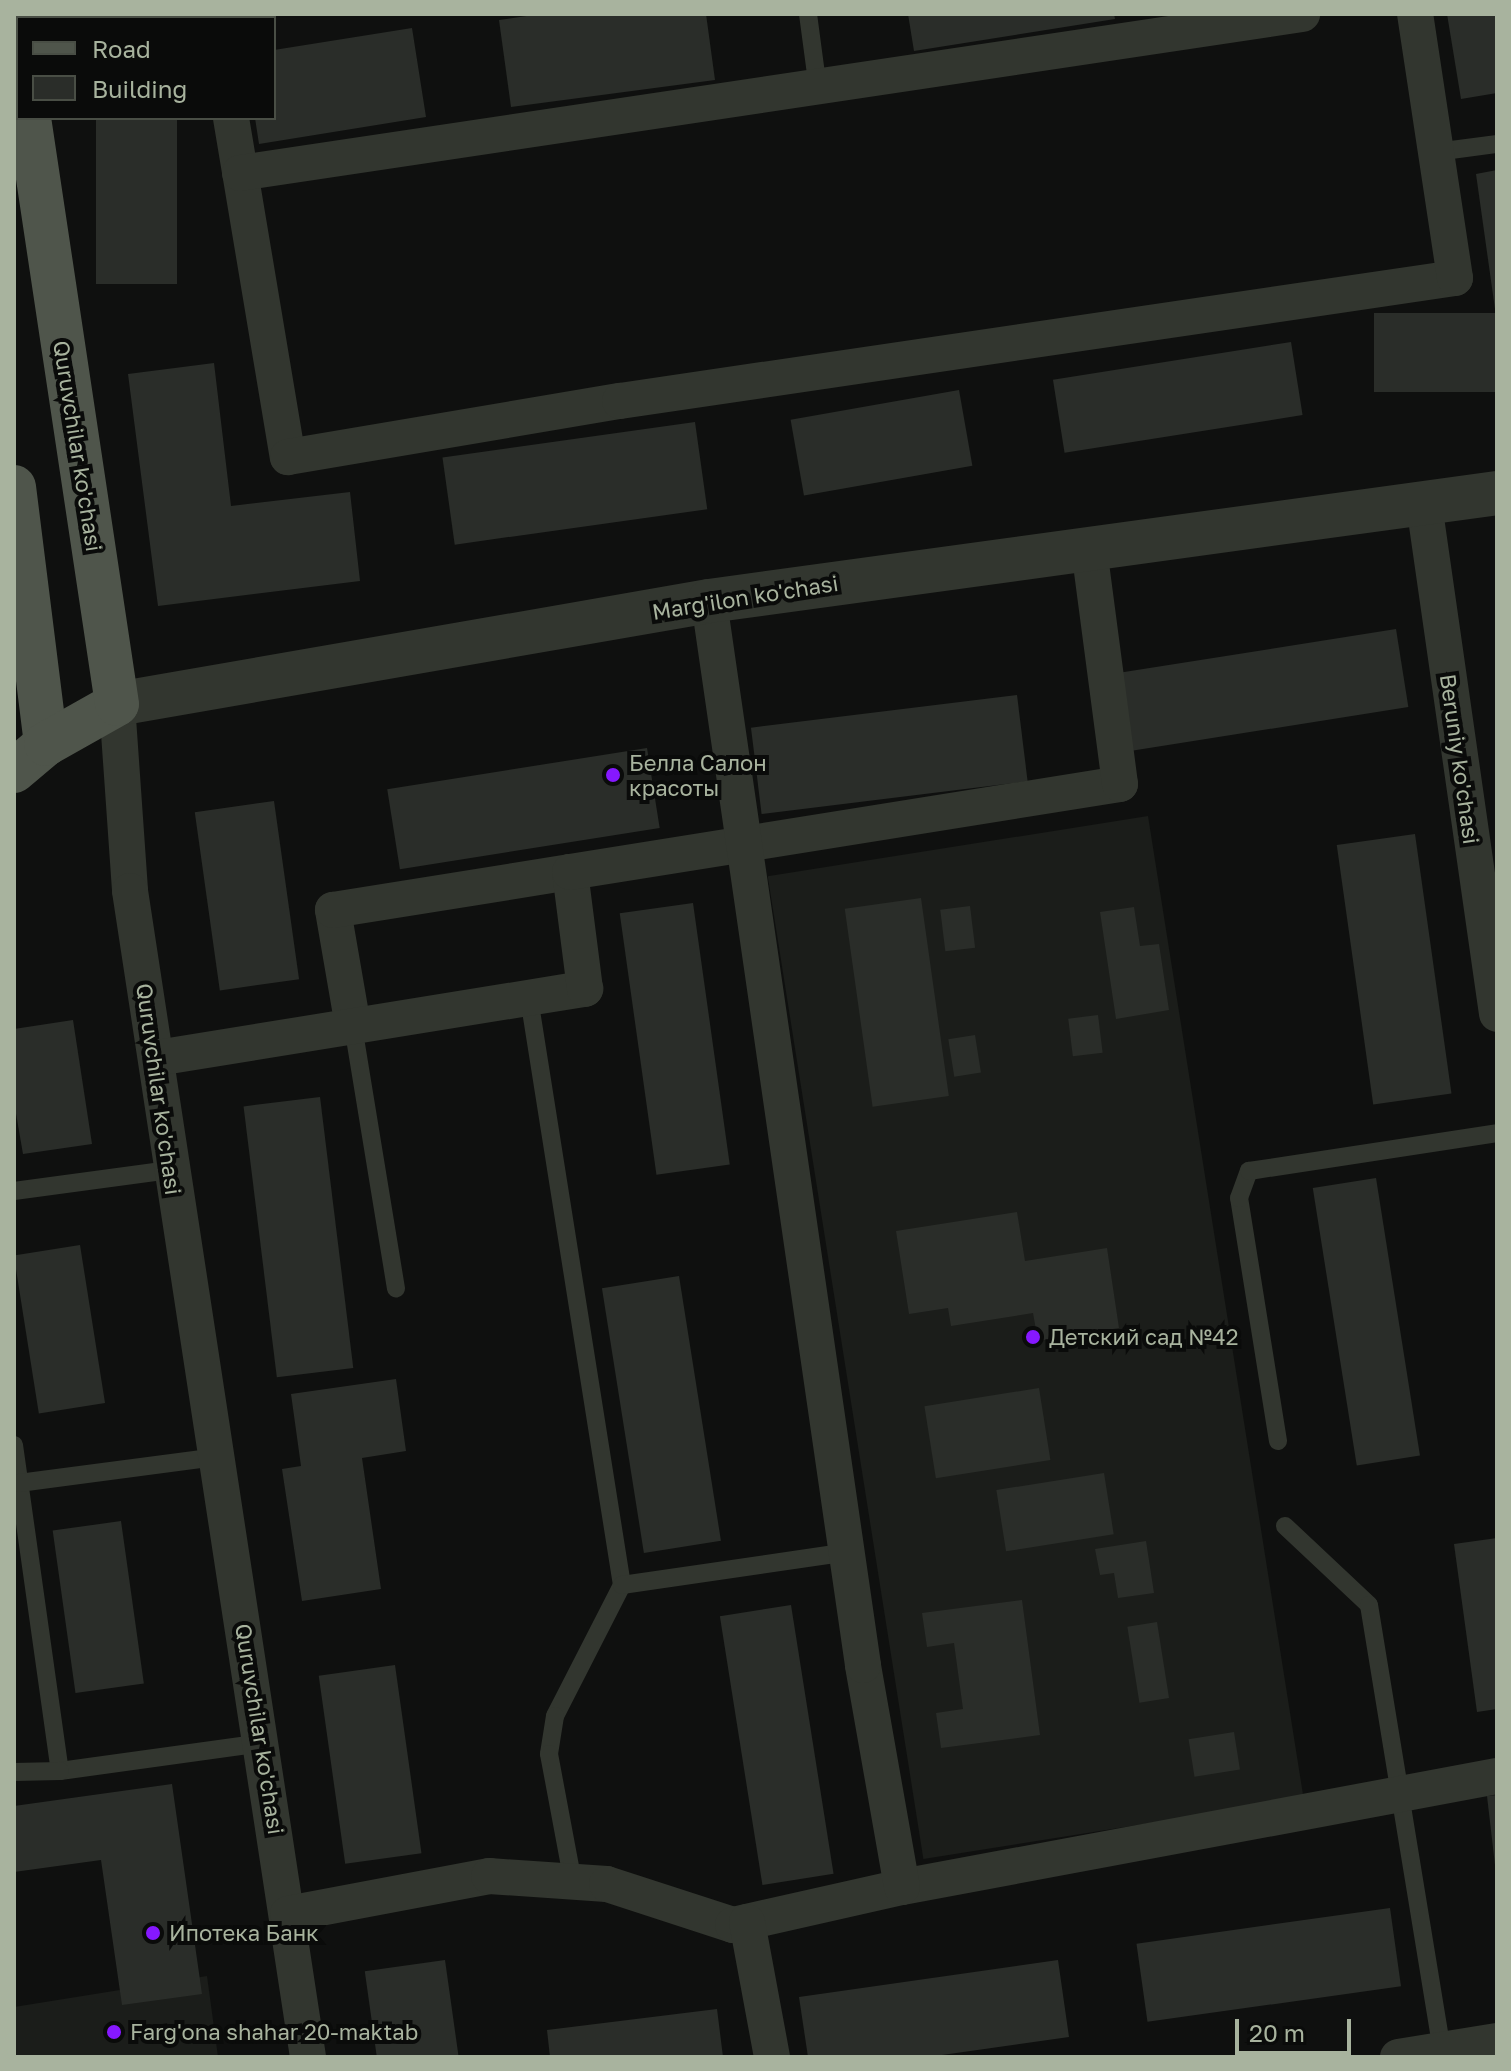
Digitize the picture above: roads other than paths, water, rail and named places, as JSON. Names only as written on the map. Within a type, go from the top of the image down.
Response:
[{"type":"main road","name":"Quruvchilar ko'chasi","points":[[29,120],[117,704]]},
{"type":"main road","points":[[14,487],[30,757]]},
{"type":"main road","name":"Marg'ilon ko'chasi","points":[[30,757],[117,704]]},
{"type":"street","points":[[240,173],[818,89],[1302,14]]},
{"type":"street","points":[[231,120],[288,457],[620,401],[1455,278],[1415,14]]},
{"type":"street","name":"Marg'ilon ko'chasi","points":[[117,704],[709,601],[1497,493]]},
{"type":"street","name":"Beruniy ko'chasi","points":[[1424,504],[1497,1014]]},
{"type":"street","points":[[353,1026],[333,910],[1120,784],[1089,548]]},
{"type":"street","points":[[709,601],[847,1552],[902,1887]]},
{"type":"street","name":"Quruvchilar ko'chasi","points":[[117,704],[130,891],[157,1058],[170,1170],[263,1743],[308,2057]]},
{"type":"street","points":[[157,1058],[585,989],[570,872]]},
{"type":"street","points":[[288,1914],[489,1876],[607,1884],[733,1925],[902,1887],[1497,1776]]},
{"type":"street","points":[[747,1922],[772,2057]]},
{"type":"street","points":[[1398,2057],[1497,2041]]},
{"type":"lane","points":[[808,14],[818,89]]},
{"type":"lane","points":[[1436,152],[1497,144]]},
{"type":"lane","points":[[529,998],[622,1585],[555,1716],[549,1754],[573,1882]]},
{"type":"lane","points":[[353,1026],[396,1288]]},
{"type":"lane","points":[[1278,1441],[1239,1198],[1249,1171],[1497,1133]]},
{"type":"lane","points":[[14,1191],[170,1170]]},
{"type":"lane","points":[[14,1445],[60,1771]]},
{"type":"lane","points":[[19,1483],[217,1457]]},
{"type":"lane","points":[[1285,1526],[1369,1605],[1442,2049]]},
{"type":"lane","points":[[622,1585],[847,1552]]},
{"type":"lane","points":[[14,1772],[60,1771],[263,1743]]},
{"type":"place","name":"Белла Салон красоты","points":[[613,775]]},
{"type":"place","name":"Детский сад №42","points":[[1033,1337]]},
{"type":"place","name":"Ипотека Банк","points":[[153,1933]]},
{"type":"place","name":"Farg'ona shahar 20-maktab","points":[[114,2032]]}]
